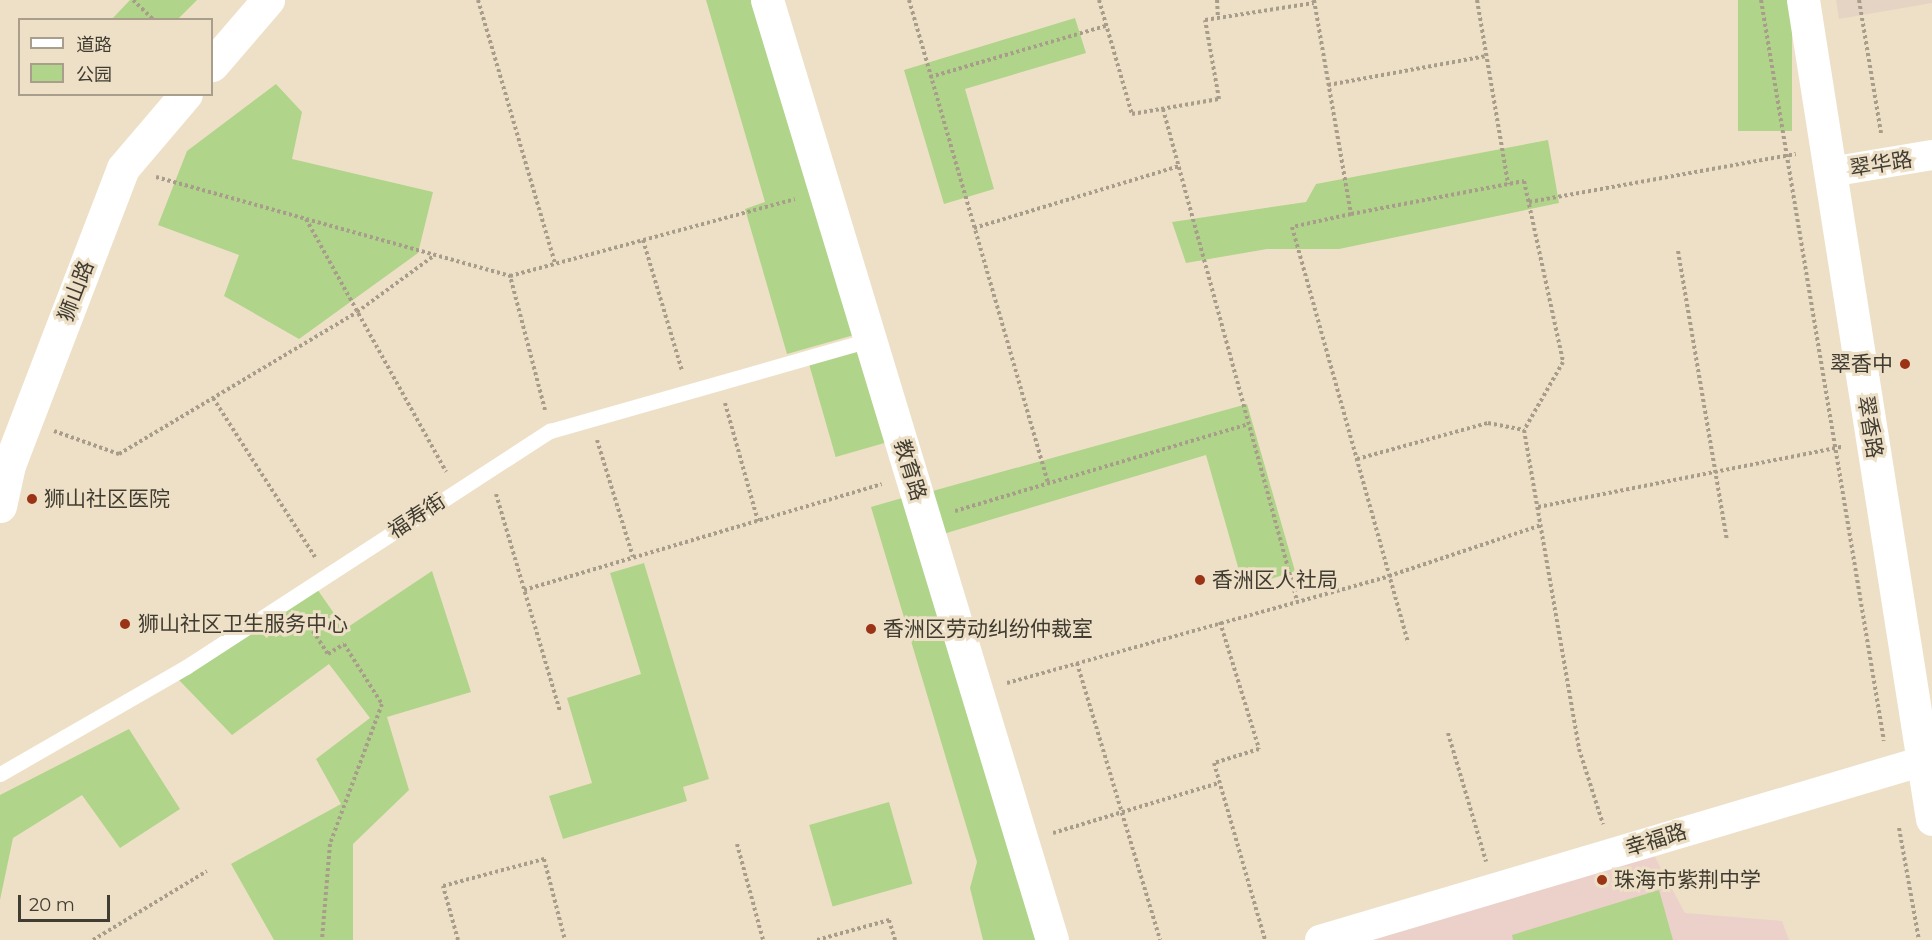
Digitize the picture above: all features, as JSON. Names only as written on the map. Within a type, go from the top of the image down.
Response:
[{"type":"street","points":[[213,64],[268,0]]},
{"type":"street","name":"教育路","points":[[767,0],[1052,940]]},
{"type":"street","name":"翠香路","points":[[1803,0],[1872,441],[1925,753],[1932,819]]},
{"type":"street","name":"狮山路","points":[[0,506],[26,421],[123,168],[184,96]]},
{"type":"street","name":"翠华路","points":[[1828,160],[1886,163],[1932,156]]},
{"type":"street","name":"幸福路","points":[[1320,940],[1889,771],[1925,753]]},
{"type":"lane","name":"福寿街","points":[[0,774],[186,667],[550,431],[870,340]]},
{"type":"path","points":[[133,0],[152,18]]},
{"type":"path","points":[[478,0],[555,263]]},
{"type":"path","points":[[909,0],[1048,483]]},
{"type":"path","points":[[1099,0],[1132,114],[1220,99],[1205,20],[1314,2],[1351,214]]},
{"type":"path","points":[[1216,0],[1218,18]]},
{"type":"path","points":[[1477,0],[1508,184]]},
{"type":"path","points":[[1761,0],[1833,449],[1919,940]]},
{"type":"path","points":[[1859,0],[1886,163]]},
{"type":"path","points":[[930,77],[1107,26]]},
{"type":"path","points":[[1328,85],[1486,56]]},
{"type":"path","points":[[1163,109],[1297,601]]},
{"type":"path","points":[[1528,202],[1785,156],[1828,160]]},
{"type":"path","points":[[974,228],[1179,166]]},
{"type":"path","points":[[123,168],[510,276],[825,191]]},
{"type":"path","points":[[1408,643],[1292,227],[1524,181],[1563,363],[1524,430],[1579,749],[1612,853]]},
{"type":"path","points":[[305,219],[457,491]]},
{"type":"path","points":[[643,240],[688,391]]},
{"type":"path","points":[[1678,251],[1727,540]]},
{"type":"path","points":[[26,421],[119,454],[357,312],[435,255]]},
{"type":"path","points":[[510,276],[550,431]]},
{"type":"path","points":[[719,382],[758,521]]},
{"type":"path","points":[[213,398],[326,575]]},
{"type":"path","points":[[591,419],[633,558]]},
{"type":"path","points":[[1357,459],[1488,423],[1524,430]]},
{"type":"path","points":[[925,520],[1248,424]]},
{"type":"path","points":[[1538,507],[1872,441]]},
{"type":"path","points":[[489,470],[560,711]]},
{"type":"path","points":[[524,590],[911,475]]},
{"type":"path","points":[[977,692],[1389,576],[1541,525]]},
{"type":"path","points":[[291,598],[328,654],[344,644],[382,704],[330,844],[322,940]]},
{"type":"path","points":[[1220,622],[1259,748],[1214,763],[1265,940]]},
{"type":"path","points":[[1077,663],[1160,940]]},
{"type":"path","points":[[1448,732],[1494,888]]},
{"type":"path","points":[[1022,842],[1219,783]]},
{"type":"path","points":[[737,844],[763,940]]},
{"type":"path","points":[[458,940],[443,886],[544,859],[565,940]]},
{"type":"path","points":[[93,940],[207,871]]},
{"type":"path","points":[[817,940],[889,920],[895,940]]},
{"type":"shaded area","points":[[1836,0],[1932,0],[1932,3],[1839,19]]},
{"type":"shaded area","name":"珠海市紫荆中学","points":[[1649,846],[1685,913],[1782,921],[1789,940],[1332,940]]},
{"type":"green space","points":[[130,0],[197,0],[179,18],[113,18]]},
{"type":"green space","points":[[706,0],[760,0],[861,333],[787,354],[745,209],[765,202]]},
{"type":"green space","points":[[1738,0],[1792,0],[1792,131],[1738,131]]},
{"type":"green space","points":[[1075,18],[1086,53],[965,89],[994,189],[944,204],[904,70]]},
{"type":"green space","points":[[276,84],[302,112],[292,159],[433,192],[418,253],[299,339],[224,296],[239,255],[158,225],[187,151]]},
{"type":"green space","points":[[1548,140],[1559,203],[1339,249],[1267,249],[1186,263],[1172,222],[1306,202],[1316,184]]},
{"type":"green space","points":[[864,349],[890,441],[836,457],[809,365]]},
{"type":"green space","points":[[1247,404],[1295,571],[1244,588],[1206,455],[940,535],[929,492]]},
{"type":"green space","points":[[909,496],[1042,940],[983,940],[970,888],[977,862],[871,507]]},
{"type":"green space","points":[[644,563],[709,779],[683,787],[687,801],[563,839],[549,796],[592,783],[567,698],[641,674],[610,573]]},
{"type":"green space","points":[[432,571],[471,692],[387,717],[409,790],[353,844],[353,940],[274,940],[231,864],[341,804],[316,759],[370,718],[329,664],[232,735],[178,679],[317,589],[345,629]]},
{"type":"green space","points":[[129,729],[180,809],[120,848],[82,795],[13,838],[0,900],[0,795]]},
{"type":"green space","points":[[889,802],[912,884],[833,907],[809,825]]},
{"type":"green space","points":[[1659,890],[1673,940],[1513,940],[1512,935]]},
{"type":"place","name":"翠香中","points":[[1905,364]]},
{"type":"place","name":"狮山社区医院","points":[[32,499]]},
{"type":"place","name":"香洲区人社局","points":[[1200,580]]},
{"type":"place","name":"狮山社区卫生服务中心","points":[[125,624]]},
{"type":"place","name":"香洲区劳动纠纷仲裁室","points":[[871,629]]},
{"type":"place","name":"珠海市紫荆中学","points":[[1602,880]]}]
